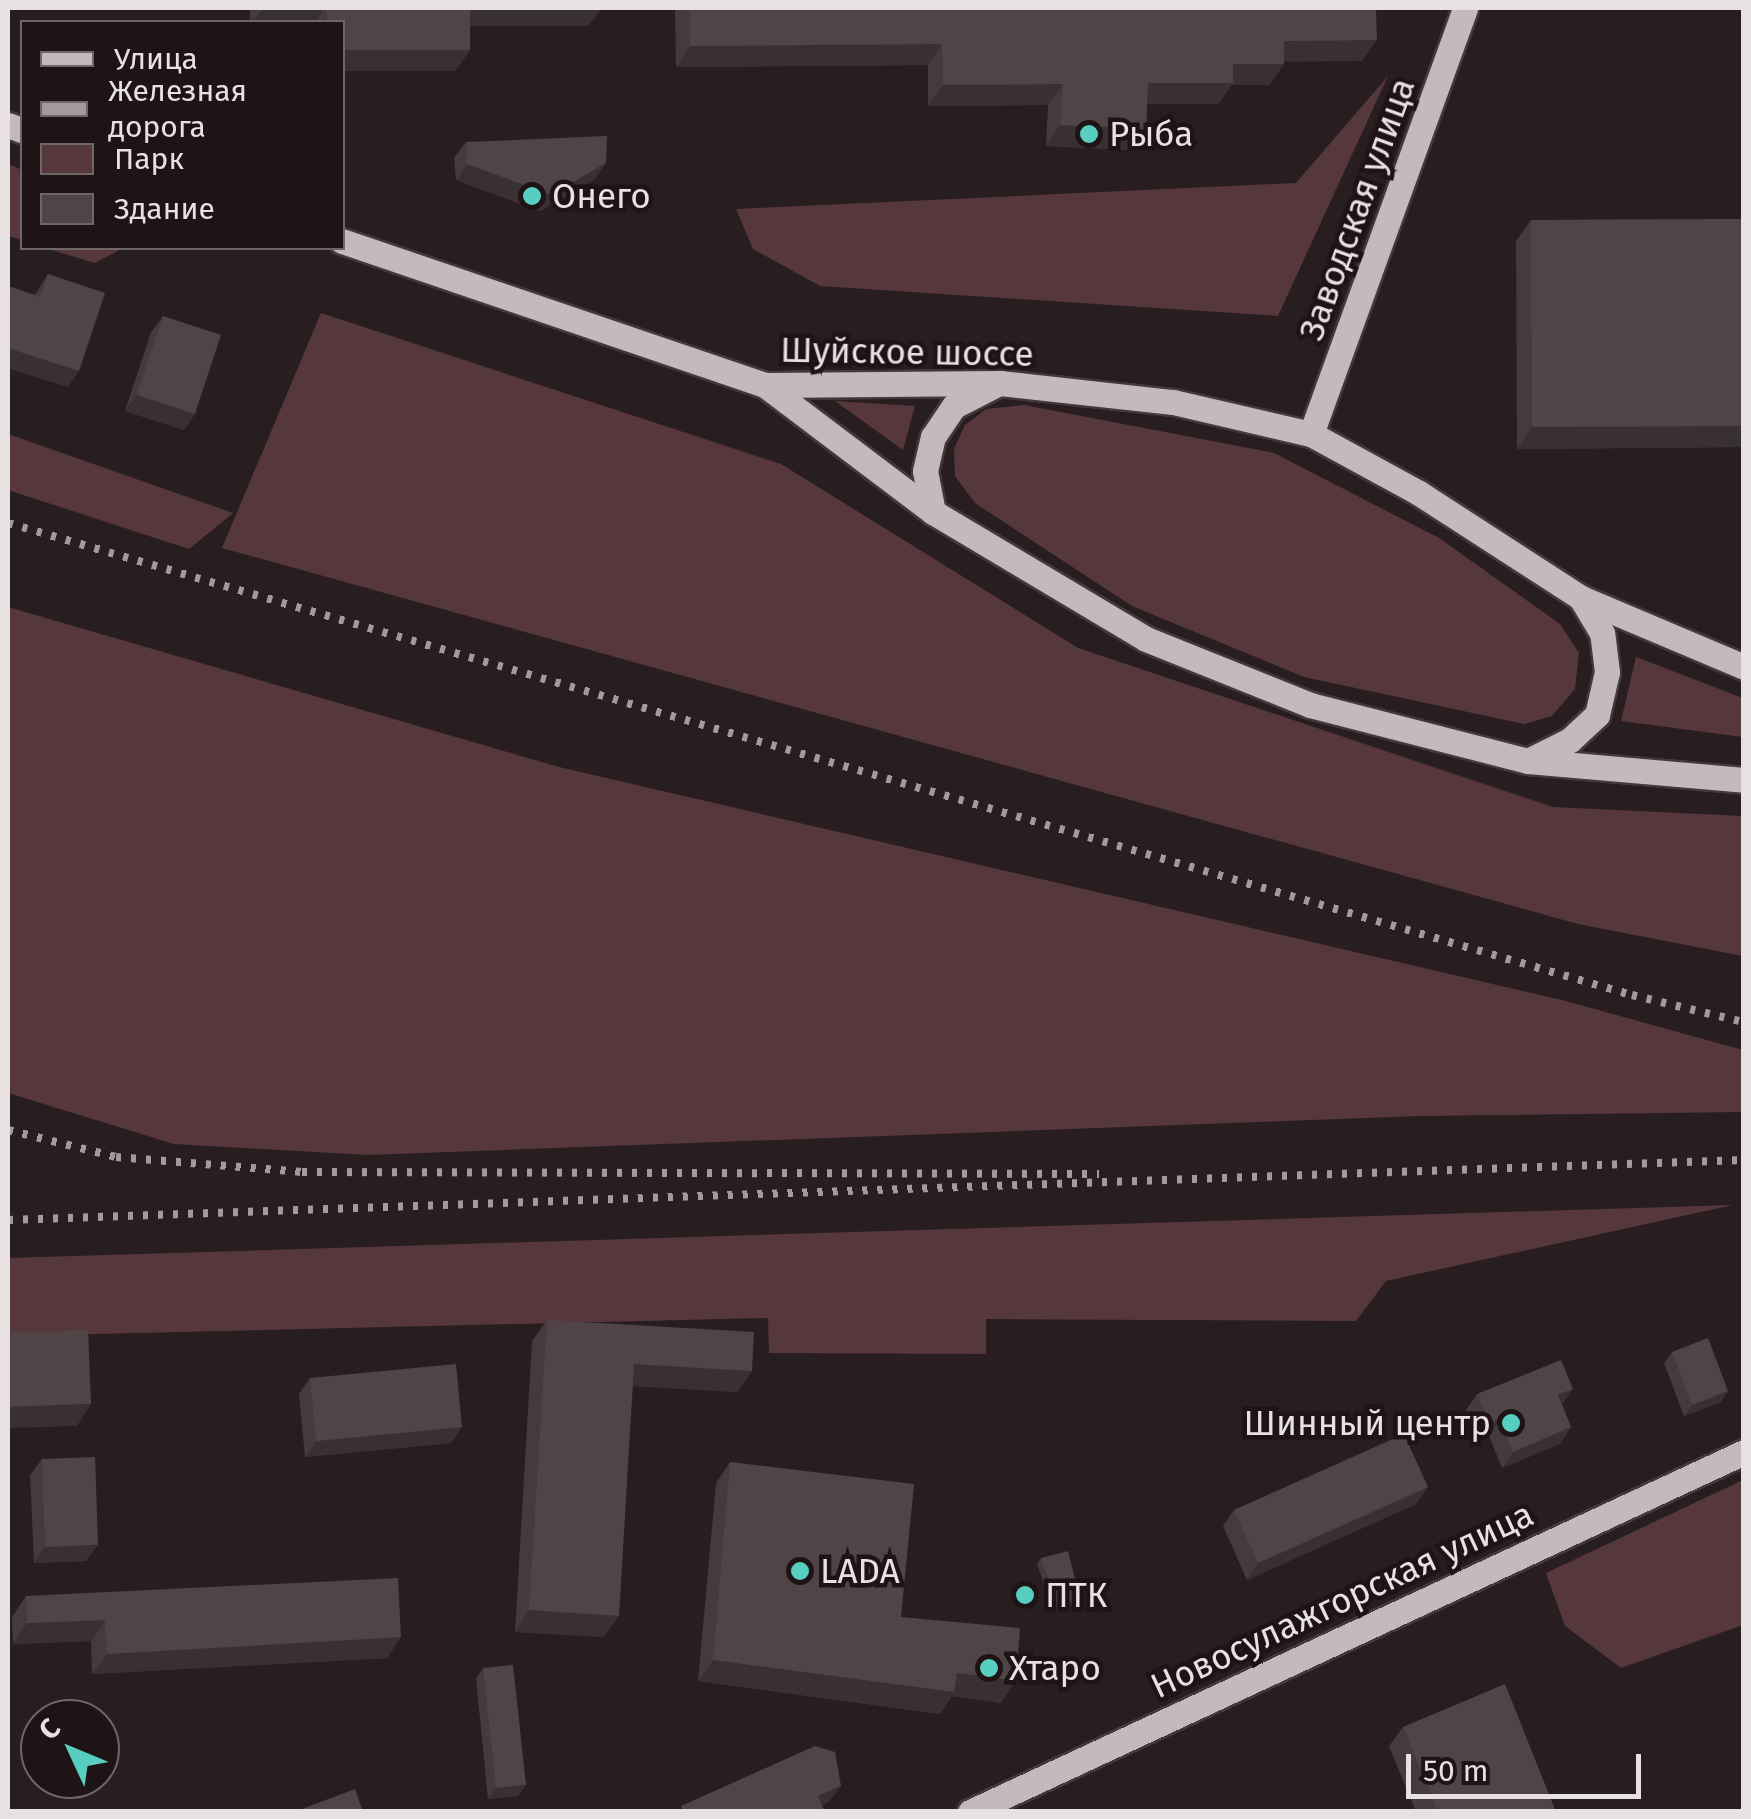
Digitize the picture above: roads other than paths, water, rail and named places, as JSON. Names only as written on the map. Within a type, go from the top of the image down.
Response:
[{"type":"main road","name":"Заводская улица","points":[[1311,434],[1465,8]]},
{"type":"main road","name":"Шуйское шоссе","points":[[345,243],[764,385],[1000,383],[1173,402],[1311,434],[1418,493],[1581,598],[1744,668]]},
{"type":"main road","points":[[933,512],[925,470],[933,438],[954,406],[1000,383]]},
{"type":"main road","points":[[764,385],[933,512],[1146,639],[1310,705],[1528,760],[1744,780]]},
{"type":"main road","points":[[1528,760],[1570,740],[1597,714],[1607,672],[1602,633],[1581,598]]},
{"type":"main road","name":"Новосулажгорская улица","points":[[970,1812],[1744,1452]]},
{"type":"railway","points":[[8,523],[1632,995],[1744,1022]]},
{"type":"railway","points":[[8,1130],[116,1157],[302,1172],[1099,1174]]},
{"type":"railway","points":[[8,1220],[1744,1160]]},
{"type":"place","name":"Рыба","points":[[1089,134]]},
{"type":"place","name":"Онего","points":[[532,196]]},
{"type":"place","name":"Шинный центр","points":[[1511,1423]]},
{"type":"place","name":"LADA","points":[[800,1571]]},
{"type":"place","name":"ПТК","points":[[1025,1595]]},
{"type":"place","name":"Хтаро","points":[[989,1668]]}]
